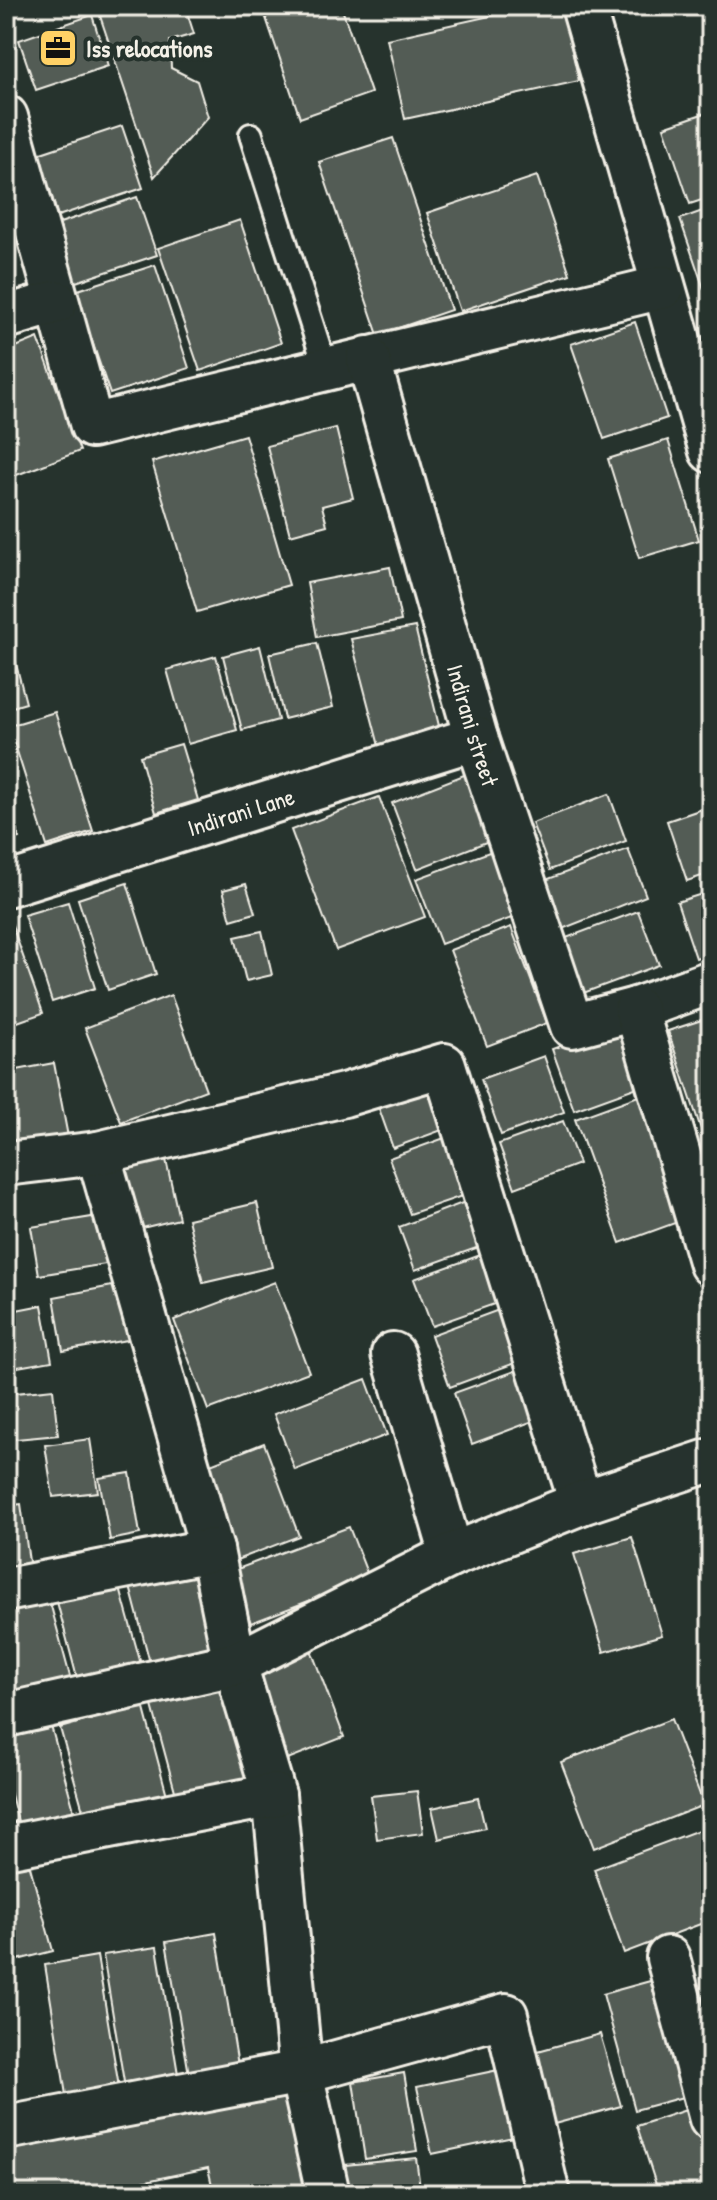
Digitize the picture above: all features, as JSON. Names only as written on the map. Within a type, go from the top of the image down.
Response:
[{"type":"street","points":[[583,6],[711,451]]},
{"type":"street","points":[[6,117],[92,426],[663,287]]},
{"type":"street","points":[[6,317],[56,302]]},
{"type":"street","name":"Indirani street","points":[[368,358],[476,738],[572,1026],[636,1009],[711,982]]},
{"type":"street","name":"Indirani Lane","points":[[6,885],[476,738]]},
{"type":"street","points":[[636,1009],[711,1264]]},
{"type":"street","points":[[6,1164],[98,1153],[344,1095],[444,1065],[581,1503]]},
{"type":"street","points":[[98,1153],[212,1550],[235,1664],[274,1795],[301,2072],[328,2194]]},
{"type":"street","points":[[393,1354],[452,1555]]},
{"type":"street","points":[[6,1715],[235,1664],[452,1555],[581,1503],[711,1460]]},
{"type":"street","points":[[6,1590],[212,1550]]},
{"type":"street","points":[[6,1847],[274,1795]]},
{"type":"street","points":[[668,1958],[711,2119]]},
{"type":"street","points":[[6,2128],[301,2072],[506,2015],[548,2194]]},
{"type":"lane","points":[[251,135],[326,369]]},
{"type":"building","points":[[132,6],[185,6],[194,34],[170,41],[171,68],[197,81],[208,117],[154,177],[100,16]]},
{"type":"building","points":[[262,6],[341,6],[371,93],[300,118]]},
{"type":"building","points":[[535,6],[562,6],[579,81],[405,119],[387,39]]},
{"type":"building","points":[[92,15],[108,66],[36,90],[19,40]]},
{"type":"building","points":[[711,111],[711,197],[690,204],[664,127]]},
{"type":"building","points":[[122,126],[143,188],[58,216],[38,154]]},
{"type":"building","points":[[393,138],[451,310],[378,335],[319,162]]},
{"type":"building","points":[[537,176],[570,274],[460,311],[427,213]]},
{"type":"building","points":[[137,197],[157,255],[73,283],[54,225]]},
{"type":"building","points":[[711,208],[711,287],[704,289],[680,219]]},
{"type":"building","points":[[240,220],[281,343],[200,371],[158,248]]},
{"type":"building","points":[[155,265],[189,368],[110,394],[75,291]]},
{"type":"building","points":[[635,322],[667,418],[604,439],[571,344]]},
{"type":"building","points":[[38,338],[80,451],[6,479],[6,351]]},
{"type":"building","points":[[336,428],[353,498],[322,506],[327,525],[290,535],[267,446]]},
{"type":"building","points":[[245,435],[289,585],[197,612],[152,462]]},
{"type":"building","points":[[668,440],[699,540],[639,558],[608,459]]},
{"type":"building","points":[[390,567],[401,621],[317,637],[307,583]]},
{"type":"building","points":[[6,625],[26,703],[6,709]]},
{"type":"building","points":[[415,627],[440,730],[379,746],[351,639]]},
{"type":"building","points":[[317,643],[333,707],[284,719],[269,654]]},
{"type":"building","points":[[260,646],[278,720],[242,730],[223,656]]},
{"type":"building","points":[[216,656],[237,730],[188,744],[167,670]]},
{"type":"building","points":[[55,712],[93,831],[47,846],[9,726]]},
{"type":"building","points":[[181,744],[198,800],[156,813],[140,756]]},
{"type":"building","points":[[469,773],[494,839],[417,869],[392,803]]},
{"type":"building","points":[[609,794],[626,841],[550,870],[532,823]]},
{"type":"building","points":[[6,796],[19,838],[6,841]]},
{"type":"building","points":[[379,797],[425,917],[336,950],[291,830]]},
{"type":"building","points":[[711,806],[711,873],[687,881],[667,821]]},
{"type":"building","points":[[500,848],[525,913],[441,944],[416,879]]},
{"type":"building","points":[[628,849],[646,896],[562,929],[543,881]]},
{"type":"building","points":[[127,883],[156,974],[108,990],[78,899]]},
{"type":"building","points":[[246,884],[255,913],[231,920],[223,890]]},
{"type":"building","points":[[711,891],[711,953],[696,958],[677,902]]},
{"type":"building","points":[[68,902],[95,988],[52,1002],[24,915]]},
{"type":"building","points":[[6,908],[43,1013],[6,1026]]},
{"type":"building","points":[[638,911],[659,965],[578,995],[558,941]]},
{"type":"building","points":[[511,927],[547,1023],[487,1046],[450,950]]},
{"type":"building","points":[[262,931],[272,975],[246,981],[235,937]]},
{"type":"building","points":[[171,995],[206,1090],[121,1122],[85,1028]]},
{"type":"building","points":[[711,1017],[711,1159],[668,1031]]},
{"type":"building","points":[[623,1023],[646,1084],[574,1110],[552,1049]]},
{"type":"building","points":[[544,1056],[564,1112],[501,1135],[481,1079]]},
{"type":"building","points":[[54,1063],[69,1142],[12,1153],[6,1121],[6,1072]]},
{"type":"building","points":[[436,1078],[453,1126],[393,1148],[376,1100]]},
{"type":"building","points":[[641,1095],[686,1219],[620,1243],[575,1119]]},
{"type":"building","points":[[563,1121],[579,1164],[515,1188],[499,1144]]},
{"type":"building","points":[[450,1136],[471,1193],[410,1214],[389,1158]]},
{"type":"building","points":[[165,1155],[179,1219],[138,1229],[124,1164]]},
{"type":"building","points":[[465,1202],[482,1246],[415,1270],[399,1227]]},
{"type":"building","points":[[257,1203],[272,1267],[203,1283],[188,1219]]},
{"type":"building","points":[[104,1215],[112,1263],[39,1275],[31,1227]]},
{"type":"building","points":[[486,1253],[503,1301],[432,1326],[414,1279]]},
{"type":"building","points":[[275,1282],[309,1372],[208,1410],[174,1320]]},
{"type":"building","points":[[123,1284],[133,1339],[63,1351],[54,1297]]},
{"type":"building","points":[[42,1305],[52,1361],[6,1369],[6,1312]]},
{"type":"building","points":[[504,1308],[523,1360],[450,1387],[431,1335]]},
{"type":"building","points":[[518,1370],[536,1420],[472,1444],[454,1393]]},
{"type":"building","points":[[366,1379],[387,1435],[295,1470],[274,1414]]},
{"type":"building","points":[[53,1389],[58,1435],[6,1440],[6,1394]]},
{"type":"building","points":[[90,1439],[98,1492],[53,1497],[45,1445]]},
{"type":"building","points":[[264,1443],[299,1536],[234,1561],[200,1468]]},
{"type":"building","points":[[130,1473],[140,1534],[110,1540],[99,1478]]},
{"type":"building","points":[[21,1504],[32,1583],[6,1587],[6,1506]]},
{"type":"building","points":[[349,1527],[369,1578],[251,1623],[232,1571]]},
{"type":"building","points":[[632,1537],[662,1635],[604,1652],[574,1554]]},
{"type":"building","points":[[197,1556],[225,1659],[154,1678],[127,1575]]},
{"type":"building","points":[[118,1581],[144,1675],[81,1693],[56,1598]]},
{"type":"building","points":[[48,1595],[75,1695],[18,1710],[6,1665],[6,1607]]},
{"type":"building","points":[[310,1647],[344,1737],[275,1764],[241,1673]]},
{"type":"building","points":[[225,1677],[255,1786],[179,1806],[150,1698]]},
{"type":"building","points":[[143,1705],[168,1799],[86,1821],[60,1728]]},
{"type":"building","points":[[671,1719],[704,1805],[594,1848],[561,1762]]},
{"type":"building","points":[[51,1726],[75,1814],[20,1829],[6,1776],[6,1739]]},
{"type":"building","points":[[711,1784],[711,1809],[704,1787]]},
{"type":"building","points":[[417,1791],[423,1833],[377,1839],[371,1796]]},
{"type":"building","points":[[478,1798],[485,1828],[439,1839],[432,1808]]},
{"type":"building","points":[[704,1828],[711,1846],[711,1920],[624,1953],[594,1869]]},
{"type":"building","points":[[28,1859],[53,1951],[6,1963],[6,1865]]},
{"type":"building","points":[[216,1933],[238,2065],[189,2074],[166,1942]]},
{"type":"building","points":[[157,1947],[179,2080],[125,2088],[103,1955]]},
{"type":"building","points":[[97,1956],[120,2093],[67,2101],[45,1965]]},
{"type":"building","points":[[661,1978],[694,2094],[635,2110],[603,1994]]},
{"type":"building","points":[[600,2034],[621,2106],[547,2126],[527,2054]]},
{"type":"building","points":[[503,2069],[518,2136],[432,2154],[417,2087]]},
{"type":"building","points":[[404,2073],[417,2151],[365,2159],[353,2082]]},
{"type":"building","points":[[295,2088],[318,2194],[214,2194],[208,2168],[85,2194],[6,2194],[6,2149]]},
{"type":"building","points":[[692,2108],[711,2165],[711,2194],[659,2194],[637,2126]]},
{"type":"building","points":[[416,2158],[421,2194],[349,2194],[345,2165]]},
{"type":"place","name":"Iss relocations","points":[[58,48]]}]
